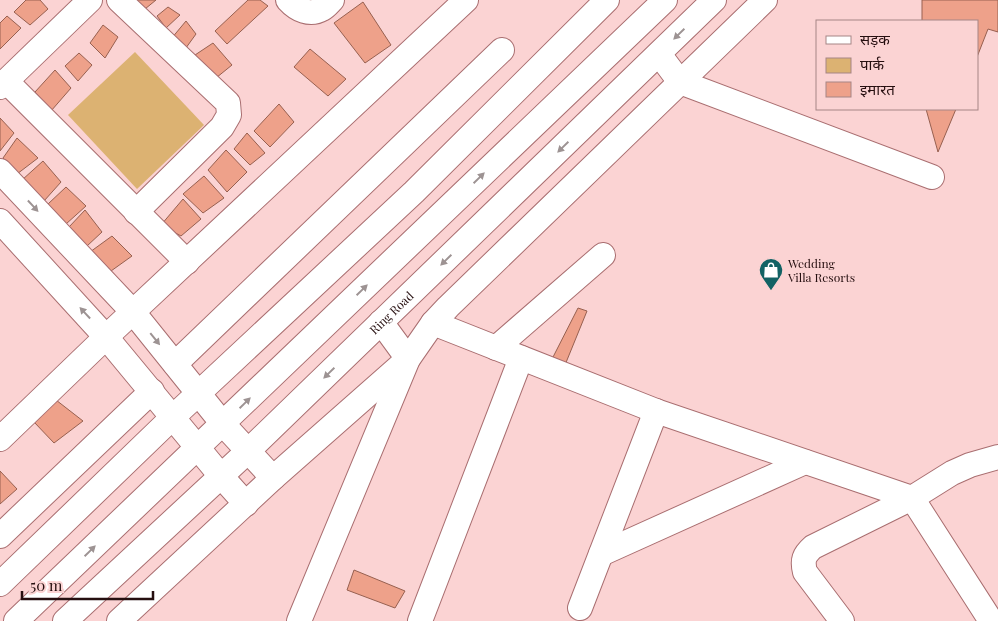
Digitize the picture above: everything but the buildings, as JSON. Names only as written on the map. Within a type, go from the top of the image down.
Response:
[{"type":"street","points":[[90,0],[3,84],[187,262]]},
{"type":"street","points":[[120,0],[228,104],[229,115],[222,127],[136,212]]},
{"type":"street","points":[[288,0],[294,7],[308,12],[322,9],[332,0]]},
{"type":"street","points":[[0,439],[106,337],[466,0]]},
{"type":"street","points":[[0,584],[173,417],[414,192],[607,0]]},
{"type":"street","points":[[16,621],[199,448],[665,0]]},
{"type":"street","name":"Ring Road","points":[[65,621],[247,452],[714,0]]},
{"type":"street","points":[[299,621],[408,359],[433,323],[766,0]]},
{"type":"street","points":[[175,364],[502,50]]},
{"type":"street","points":[[659,54],[680,82],[932,177]]},
{"type":"street","points":[[542,167],[566,192]]},
{"type":"street","points":[[0,171],[133,312],[223,424],[273,478]]},
{"type":"street","points":[[414,192],[438,217]]},
{"type":"street","points":[[0,221],[106,337],[246,504]]},
{"type":"street","points":[[496,348],[603,255]]},
{"type":"street","points":[[381,322],[408,359]]},
{"type":"street","points":[[433,323],[656,411],[912,498],[991,621]]},
{"type":"street","points":[[420,621],[521,358]]},
{"type":"street","points":[[119,621],[273,478],[408,359]]},
{"type":"street","points":[[0,536],[152,391]]},
{"type":"street","points":[[580,608],[656,411]]},
{"type":"street","points":[[842,621],[804,572],[802,563],[805,554],[813,547],[912,498],[952,473],[970,465],[998,458]]},
{"type":"street","points":[[601,554],[804,462]]},
{"type":"green space","points":[[135,52],[204,125],[137,189],[68,115]]},
{"type":"place","name":"Wedding Villa Resorts","points":[[771,291]]}]
